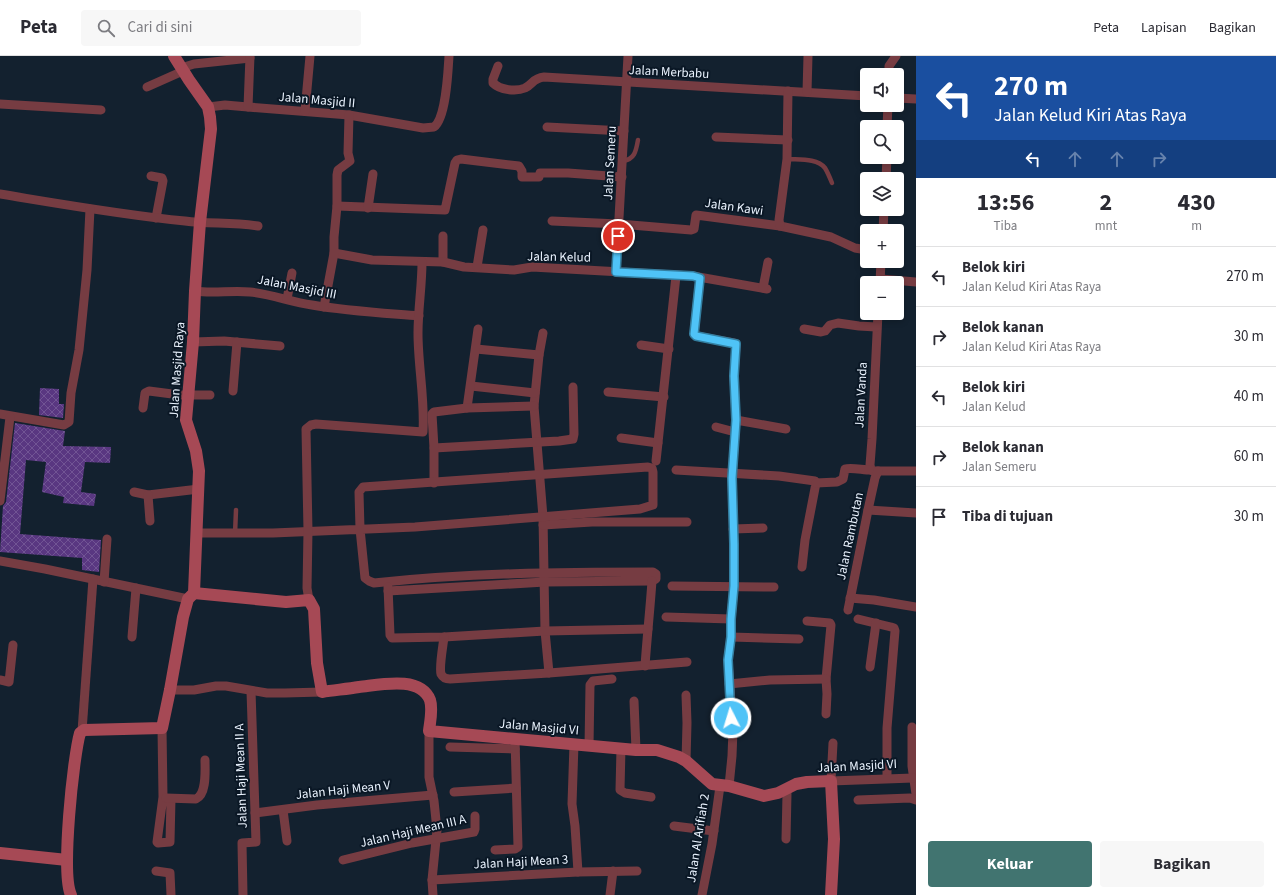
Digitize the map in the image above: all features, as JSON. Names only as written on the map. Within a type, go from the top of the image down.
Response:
[{"type":"street","name":"Jalan Masjid Raya","points":[[162,728],[183,617],[191,596],[197,533],[198,489],[196,451],[186,420],[193,342],[200,222],[211,129],[208,107],[174,56]]},
{"type":"street","points":[[305,111],[310,56]]},
{"type":"street","name":"Jalan Masjid II","points":[[208,107],[226,105],[349,115],[423,128],[434,128],[440,120],[443,110],[450,56]]},
{"type":"street","name":"Jalan Semeru","points":[[616,272],[628,56]]},
{"type":"street","points":[[807,92],[808,56]]},
{"type":"street","points":[[890,68],[896,56]]},
{"type":"street","points":[[147,87],[194,64],[250,57],[248,107]]},
{"type":"street","name":"Jalan Merbabu","points":[[498,66],[493,79],[493,84],[497,87],[505,89],[523,89],[538,78],[544,77],[860,96]]},
{"type":"street","points":[[788,91],[788,159],[779,220],[780,226],[831,237],[860,249]]},
{"type":"street","points":[[904,98],[916,99]]},
{"type":"street","points":[[0,104],[101,110]]},
{"type":"street","points":[[324,307],[334,253],[337,206],[337,173],[350,161],[348,153],[349,115]]},
{"type":"street","points":[[547,127],[624,131]]},
{"type":"street","points":[[716,136],[788,140]]},
{"type":"street","points":[[337,206],[445,210],[455,163],[457,160],[461,159],[519,166],[522,171],[522,177],[539,177],[540,173],[568,173],[622,177]]},
{"type":"street","points":[[368,208],[373,174]]},
{"type":"street","points":[[151,176],[162,178],[163,181],[156,218]]},
{"type":"street","points":[[0,194],[156,218],[258,226]]},
{"type":"street","points":[[0,414],[10,417],[64,424],[69,422],[71,392],[79,350],[87,270],[90,209]]},
{"type":"street","name":"Jalan Kawi","points":[[552,222],[619,224],[691,230],[694,229],[696,215],[780,226]]},
{"type":"street","points":[[334,253],[372,260],[443,262],[464,267],[477,267],[483,230]]},
{"type":"street","points":[[443,236],[443,262]]},
{"type":"street","points":[[322,692],[317,663],[314,609],[309,600],[307,588],[308,531],[306,430],[308,427],[316,424],[331,424],[423,432],[424,404],[419,362],[419,316],[422,262]]},
{"type":"street","name":"Jalan Kelud","points":[[477,267],[514,270],[532,267],[592,269],[616,272],[693,276],[765,288],[768,262]]},
{"type":"street","points":[[287,299],[292,273]]},
{"type":"street","points":[[656,461],[676,276]]},
{"type":"street","name":"Jalan Al Arifiah 2","points":[[700,278],[694,334],[696,336],[736,344],[734,376],[736,420],[732,472],[734,586],[728,660],[732,756],[714,831],[702,895]]},
{"type":"street","points":[[904,282],[916,282]]},
{"type":"street","name":"Jalan Masjid III","points":[[195,290],[249,292],[324,307],[419,316]]},
{"type":"street","name":"Jalan Vanda","points":[[874,471],[870,465],[877,320]]},
{"type":"street","points":[[804,329],[821,332],[825,331],[830,325],[838,322],[859,326],[876,327]]},
{"type":"street","points":[[467,408],[478,328]]},
{"type":"street","points":[[543,333],[534,406],[543,521],[545,631],[548,673]]},
{"type":"street","points":[[193,342],[237,342],[280,346]]},
{"type":"street","points":[[233,391],[237,342]]},
{"type":"street","points":[[641,345],[669,349]]},
{"type":"street","points":[[476,349],[539,356]]},
{"type":"street","points":[[471,386],[535,393]]},
{"type":"street","points":[[434,448],[563,441],[574,437],[573,387]]},
{"type":"street","points":[[143,408],[145,393],[150,391],[180,395],[210,395]]},
{"type":"street","points":[[608,392],[664,396]]},
{"type":"street","points":[[434,483],[432,414],[434,412],[467,408],[534,406]]},
{"type":"street","points":[[0,500],[1,478],[10,417]]},
{"type":"street","points":[[736,420],[786,429]]},
{"type":"street","points":[[716,427],[735,432]]},
{"type":"street","points":[[621,438],[658,443]]},
{"type":"street","points":[[388,591],[545,582],[652,581],[656,579],[655,572],[544,572],[374,583],[365,578],[360,529],[359,492],[363,488],[648,467],[652,468],[654,502],[651,507],[543,521]]},
{"type":"street","points":[[676,470],[732,472],[813,480],[816,483],[836,482],[843,479],[845,470],[849,468],[874,471],[916,470]]},
{"type":"street","name":"Jalan Rambutan","points":[[874,471],[875,478],[849,605],[874,600],[916,607]]},
{"type":"street","points":[[802,567],[805,540],[816,483]]},
{"type":"street","points":[[134,492],[148,495],[198,489]]},
{"type":"street","points":[[148,495],[150,520]]},
{"type":"street","points":[[868,510],[916,513]]},
{"type":"street","points":[[197,533],[235,534],[543,521],[687,522]]},
{"type":"street","points":[[733,529],[763,528]]},
{"type":"street","points":[[104,582],[107,539]]},
{"type":"street","points":[[0,561],[136,588],[191,596],[286,602],[309,600]]},
{"type":"street","points":[[71,895],[67,882],[67,860],[72,783],[79,738],[82,731],[93,579]]},
{"type":"street","points":[[387,581],[390,635],[392,638],[444,637],[545,631],[648,629]]},
{"type":"street","points":[[645,666],[652,581]]},
{"type":"street","points":[[672,586],[774,587]]},
{"type":"street","points":[[132,637],[136,588]]},
{"type":"street","points":[[666,616],[731,619]]},
{"type":"street","points":[[858,619],[891,627],[894,628],[895,631],[888,720],[886,778]]},
{"type":"street","points":[[807,621],[826,622],[830,623],[831,625],[826,679],[826,714]]},
{"type":"street","points":[[870,667],[876,623]]},
{"type":"street","points":[[444,637],[441,658],[441,674],[446,678],[548,673],[687,662]]},
{"type":"street","points":[[731,637],[798,639]]},
{"type":"street","points":[[0,680],[9,682],[13,645]]},
{"type":"street","points":[[590,746],[590,685],[593,681],[612,679]]},
{"type":"street","points":[[729,684],[770,680],[826,679]]},
{"type":"street","points":[[170,690],[194,690],[216,686],[226,686],[251,691],[285,693],[322,692],[378,684],[400,683],[415,686],[425,692],[430,701],[431,710],[429,731],[429,777],[437,818],[432,880],[433,895]]},
{"type":"street","name":"Jalan Haji Mean II A","points":[[243,895],[242,843],[256,842],[251,691]]},
{"type":"street","points":[[686,696],[686,760]]},
{"type":"street","points":[[634,701],[636,744]]},
{"type":"street","points":[[912,727],[913,778]]},
{"type":"street","points":[[82,731],[162,728],[167,798],[196,799],[200,797],[203,792],[205,760]]},
{"type":"street","name":"Jalan Masjid VI","points":[[429,731],[515,744],[574,744],[621,748],[636,744],[686,760],[712,784],[764,796],[778,793],[801,783],[886,778],[913,778],[916,794]]},
{"type":"street","points":[[831,895],[834,839],[831,781],[833,743]]},
{"type":"street","points":[[450,747],[515,744],[518,847],[515,849],[495,850]]},
{"type":"street","name":"Jalan Haji Mean 3","points":[[432,880],[578,872],[572,804],[574,744]]},
{"type":"street","points":[[621,748],[620,790],[625,793],[651,797]]},
{"type":"street","points":[[454,792],[516,788]]},
{"type":"street","points":[[786,789],[786,839]]},
{"type":"street","name":"Jalan Haji Mean V","points":[[255,813],[317,805],[433,795]]},
{"type":"street","points":[[858,800],[910,798],[916,800]]},
{"type":"street","points":[[283,810],[287,841]]},
{"type":"street","name":"Jalan Haji Mean III A","points":[[343,860],[412,843],[474,832],[475,816]]},
{"type":"street","points":[[674,826],[714,831]]},
{"type":"street","points":[[0,853],[67,860]]},
{"type":"street","points":[[156,871],[170,873],[171,895]]},
{"type":"street","points":[[610,895],[613,871]]},
{"type":"street","points":[[578,872],[637,871]]},
{"type":"lane","points":[[623,161],[635,156],[638,140]]},
{"type":"lane","points":[[788,159],[811,161],[820,164],[826,169],[832,183]]},
{"type":"lane","points":[[235,534],[236,510]]},
{"type":"building","points":[[40,388],[59,389],[59,404],[64,404],[63,418],[39,415]]},
{"type":"building","points":[[15,423],[65,431],[63,446],[111,447],[110,463],[85,462],[81,492],[96,494],[94,506],[63,503],[64,497],[42,492],[46,462],[26,460],[20,534],[101,540],[99,572],[82,570],[82,558],[0,552],[3,506],[6,502]]},
{"type":"route","points":[[618,236],[616,272],[693,276],[700,278],[694,334],[696,336],[736,344],[734,376],[736,420],[732,478],[734,586],[728,660],[731,718]]}]
